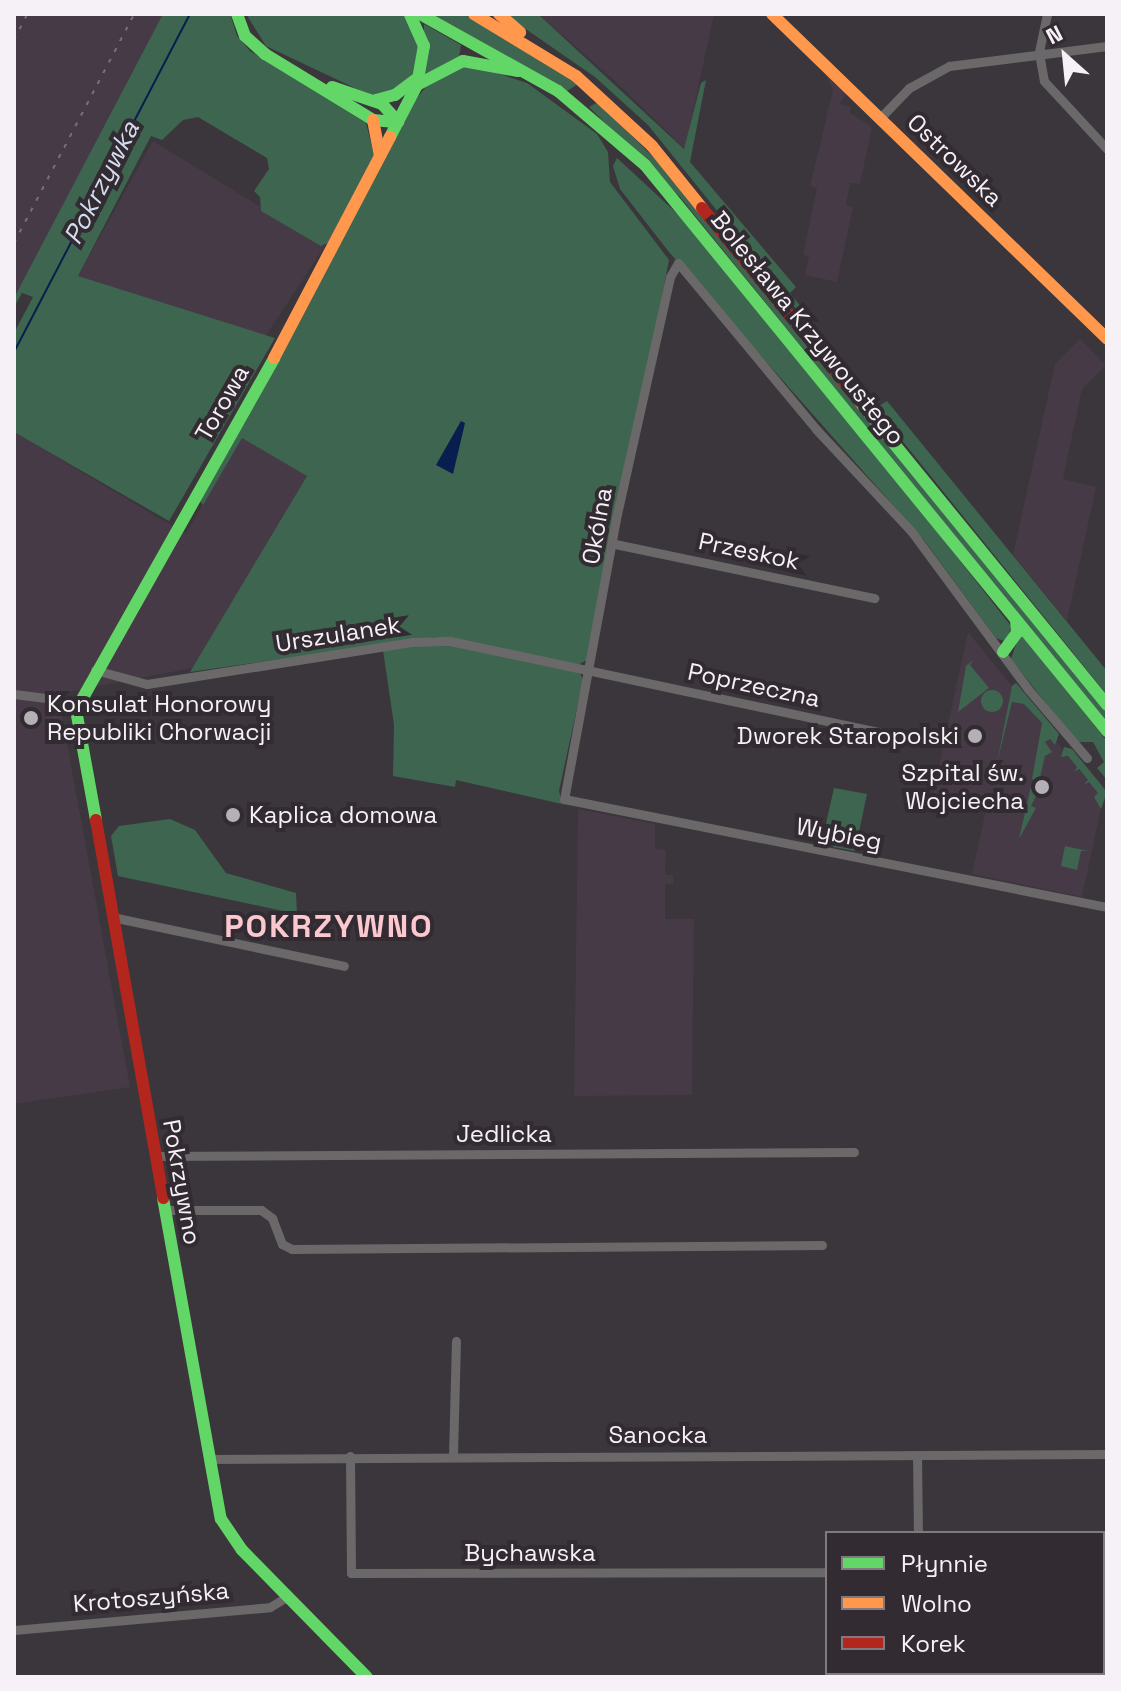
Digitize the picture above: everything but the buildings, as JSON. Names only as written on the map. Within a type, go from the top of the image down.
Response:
[{"type":"street","points":[[237,14],[257,48],[320,83],[373,120],[398,122]]},
{"type":"street","points":[[410,14],[424,42],[418,80]]},
{"type":"street","name":"Bolesława Krzywoustego","points":[[420,14],[544,81],[614,135],[664,186],[1107,731]]},
{"type":"street","name":"Bolesława Krzywoustego","points":[[474,14],[549,58],[613,107],[671,167],[1107,705]]},
{"type":"street","points":[[499,14],[549,58]]},
{"type":"street","name":"Ostrowska","points":[[772,14],[1107,339]]},
{"type":"street","points":[[1047,14],[1039,53],[1051,92],[1107,149]]},
{"type":"street","points":[[880,118],[909,88],[949,66],[1107,46]]},
{"type":"street","points":[[369,99],[401,93],[418,80],[446,66],[466,61],[496,64],[544,81]]},
{"type":"street","name":"Torowa","points":[[77,702],[269,366],[418,80]]},
{"type":"street","points":[[320,83],[387,107],[398,122]]},
{"type":"street","points":[[373,120],[380,138],[379,159]]},
{"type":"street","name":"Okólna","points":[[564,799],[667,291],[678,263],[816,429],[911,531],[1003,652]]},
{"type":"street","name":"Przeskok","points":[[615,544],[874,598]]},
{"type":"street","points":[[1016,620],[1017,633],[1003,652],[1087,758]]},
{"type":"street","name":"Urszulanek","points":[[95,670],[147,684],[432,640],[588,669]]},
{"type":"street","name":"Poprzeczna","points":[[588,669],[911,739]]},
{"type":"street","points":[[14,694],[77,702]]},
{"type":"street","name":"Pokrzywno","points":[[77,702],[164,1210],[209,1459],[225,1528],[367,1677]]},
{"type":"street","name":"Wybieg","points":[[564,799],[1107,907]]},
{"type":"street","points":[[112,917],[344,966]]},
{"type":"street","name":"Jedlicka","points":[[155,1156],[854,1152]]},
{"type":"street","points":[[164,1210],[261,1210],[272,1218],[282,1244],[292,1249],[822,1245]]},
{"type":"street","points":[[453,1455],[456,1341]]},
{"type":"street","name":"Sanocka","points":[[209,1459],[453,1455],[1107,1454]]},
{"type":"street","points":[[917,1455],[918,1531]]},
{"type":"street","name":"Bychawska","points":[[350,1456],[351,1573],[825,1572]]},
{"type":"street","name":"Krotoszyńska","points":[[14,1630],[270,1607],[288,1596]]},
{"type":"shaded area","points":[[14,14],[165,14],[14,302]]},
{"type":"shaded area","points":[[538,14],[714,14],[685,149],[614,80]]},
{"type":"shaded area","points":[[824,70],[846,94],[839,104],[851,107],[850,113],[872,127],[860,184],[850,183],[846,205],[853,207],[837,282],[805,275],[809,256],[803,255],[817,188],[810,186],[833,90]]},
{"type":"shaded area","points":[[410,135],[307,476],[197,667],[58,694],[130,1087],[14,1104],[14,432],[186,534]]},
{"type":"shaded area","points":[[153,141],[325,246],[263,340],[78,276]]},
{"type":"shaded area","points":[[1080,339],[1106,365],[1082,389],[1063,479],[1096,487],[1067,621],[1013,555],[1055,364]]},
{"type":"shaded area","name":"Szpital św. Wojciecha","points":[[968,632],[1103,799],[1082,897],[972,874],[988,800],[956,793],[952,808],[931,803]]},
{"type":"shaded area","points":[[578,809],[655,824],[655,849],[666,850],[665,875],[673,875],[673,885],[665,884],[665,919],[694,919],[692,1095],[574,1096]]},
{"type":"green space","points":[[163,14],[230,14],[237,36],[250,51],[366,123],[374,155],[328,243],[321,246],[261,211],[260,197],[254,191],[269,169],[267,158],[198,117],[183,120],[162,140],[151,136],[78,276],[275,338],[169,521],[14,432],[14,333],[33,297],[22,293],[14,307],[14,298]]},
{"type":"green space","points":[[246,14],[403,14],[412,19],[420,39],[416,73],[402,88],[377,96],[359,90],[266,46]]},
{"type":"green space","points":[[433,14],[464,14],[578,84],[567,91]]},
{"type":"green space","points":[[504,14],[538,14],[684,149],[701,83],[706,80],[690,162],[796,287],[790,293],[879,406],[887,401],[1107,671],[1107,695],[648,125],[595,77]]},
{"type":"green space","points":[[424,24],[461,45],[459,57],[424,75]]},
{"type":"green space","points":[[476,66],[527,83],[597,134],[608,152],[610,182],[669,260],[590,658],[578,665],[435,637],[190,672],[307,476],[242,438],[203,505],[199,500],[415,100],[426,87],[462,67]]},
{"type":"green space","points":[[598,102],[672,176],[1107,712],[1107,724],[680,197],[589,107]]},
{"type":"green space","points":[[617,158],[684,220],[939,534],[1011,626],[1007,642],[996,638],[924,540],[669,252],[620,189],[613,166]]},
{"type":"green space","points":[[1020,633],[1107,741],[1107,780],[1097,768],[1104,762],[1093,742],[1077,742],[1011,659]]},
{"type":"green space","points":[[440,643],[580,673],[583,680],[559,791],[562,804],[456,780],[455,787],[393,776],[394,725],[383,650]]},
{"type":"green space","points":[[973,660],[970,665],[989,688],[958,712],[966,666]]},
{"type":"green space","points":[[1016,683],[1059,734],[1055,745],[1050,739],[1045,742],[1052,752],[1045,756],[1039,782],[1032,779],[1042,723],[1024,704],[1012,702],[997,763],[1012,686]]},
{"type":"green space","points":[[992,690],[1000,693],[1003,701],[1000,709],[992,712],[984,709],[981,701],[984,693]]},
{"type":"green space","points":[[1064,747],[1072,749],[1107,792],[1101,809],[1094,797],[1098,793],[1089,782],[1084,785],[1088,780],[1079,769],[1074,772],[1077,767],[1068,756],[1061,757]]},
{"type":"green space","points":[[1031,786],[1042,795],[1036,796],[1031,806],[1036,808],[1019,839]]},
{"type":"green space","points":[[834,788],[867,794],[855,851],[833,847],[835,841],[845,843],[848,828],[825,828]]},
{"type":"green space","points":[[170,819],[195,830],[226,873],[296,893],[297,914],[118,876],[111,836],[119,826]]},
{"type":"green space","points":[[1065,846],[1088,851],[1081,851],[1077,870],[1061,866]]},
{"type":"water","points":[[461,421],[465,423],[453,474],[436,465]]},
{"type":"waterway","name":"Pokrzywka","points":[[14,352],[190,14]]},
{"type":"railway","points":[[14,40],[27,14]]},
{"type":"railway","points":[[14,243],[134,14]]},
{"type":"traffic: fast","points":[[237,14],[245,36],[265,54],[373,120],[398,122]]},
{"type":"traffic: fast","points":[[390,137],[417,85],[424,46],[410,14]]},
{"type":"traffic: fast","points":[[420,14],[558,91],[645,165],[1107,731]]},
{"type":"traffic: fast","points":[[417,85],[463,61],[518,71]]},
{"type":"traffic: fast","points":[[376,100],[395,95],[415,80]]},
{"type":"traffic: fast","points":[[332,87],[382,104],[398,122]]},
{"type":"traffic: fast","points":[[96,820],[76,710],[274,358]]},
{"type":"traffic: fast","points":[[860,402],[1107,705]]},
{"type":"traffic: fast","points":[[1003,652],[1017,633],[1016,620]]},
{"type":"traffic: fast","points":[[163,1198],[221,1519],[242,1550],[367,1677]]},
{"type":"traffic: slow","points":[[474,14],[576,76],[652,146],[702,208]]},
{"type":"traffic: slow","points":[[499,14],[520,32]]},
{"type":"traffic: slow","points":[[772,14],[1107,339]]},
{"type":"traffic: slow","points":[[373,120],[380,155]]},
{"type":"traffic: slow","points":[[274,358],[390,137]]},
{"type":"traffic: jam","points":[[702,208],[860,402]]},
{"type":"traffic: jam","points":[[96,820],[163,1198]]},
{"type":"place","name":"Konsulat Honorowy Republiki Chorwacji","points":[[31,718]]},
{"type":"place","name":"Dworek Staropolski","points":[[975,736]]},
{"type":"place","name":"Szpital św. Wojciecha","points":[[1042,787]]},
{"type":"place","name":"Kaplica domowa","points":[[233,815]]},
{"type":"district","name":"POKRZYWNO","points":[[329,926]]}]
